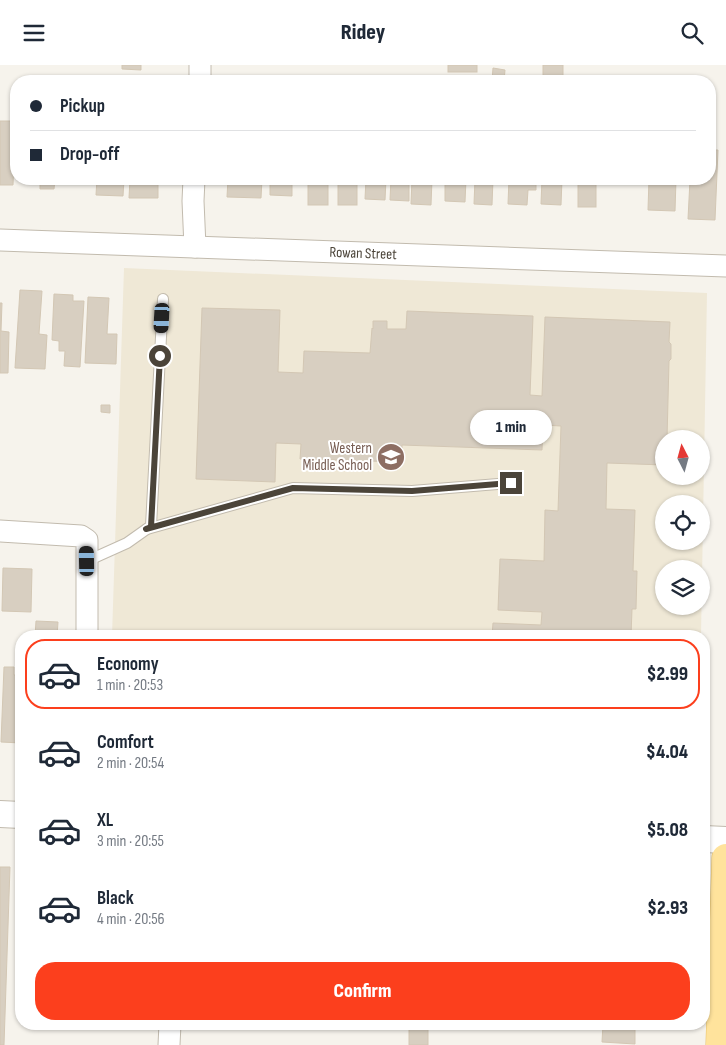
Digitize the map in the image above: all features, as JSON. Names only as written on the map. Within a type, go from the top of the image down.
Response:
[{"type":"main road","points":[[720,1045],[726,858]]},
{"type":"street","points":[[194,185],[195,247]]},
{"type":"street","name":"Rowan Street","points":[[0,241],[726,267]]},
{"type":"street","points":[[0,531],[81,535],[87,551],[87,630]]},
{"type":"street","points":[[0,814],[15,815]]},
{"type":"street","points":[[710,839],[726,840]]},
{"type":"street","points":[[169,1045],[170,1030]]},
{"type":"lane","points":[[87,551],[127,543],[151,527],[163,299]]},
{"type":"lane","points":[[146,529],[293,488],[412,491],[511,483]]},
{"type":"shaded area","name":"Western Middle School","points":[[124,268],[707,293],[705,430],[655,430],[655,485],[704,485],[703,495],[655,495],[655,550],[703,550],[702,560],[655,560],[655,615],[701,615],[701,630],[112,630]]},
{"type":"building","points":[[122,65],[141,65],[141,70],[122,69]]},
{"type":"building","points":[[448,65],[477,65],[477,72],[448,72]]},
{"type":"building","points":[[543,65],[563,65],[563,75],[543,75]]},
{"type":"building","points":[[493,68],[505,70],[505,75],[492,75]]},
{"type":"building","points":[[0,121],[10,121],[10,185],[0,185]]},
{"type":"building","points":[[716,150],[718,150],[715,220],[688,219],[690,185],[716,185]]},
{"type":"building","points":[[40,185],[54,185],[54,189],[40,189]]},
{"type":"building","points":[[97,185],[124,185],[123,196],[96,195]]},
{"type":"building","points":[[130,185],[158,185],[158,198],[129,198]]},
{"type":"building","points":[[228,185],[262,185],[261,198],[227,197]]},
{"type":"building","points":[[270,185],[292,185],[292,196],[270,195]]},
{"type":"building","points":[[308,185],[328,185],[328,205],[308,205]]},
{"type":"building","points":[[338,185],[357,185],[357,205],[338,205]]},
{"type":"building","points":[[366,185],[386,185],[385,200],[365,199]]},
{"type":"building","points":[[391,185],[409,185],[409,201],[390,200]]},
{"type":"building","points":[[412,185],[432,185],[431,205],[411,204]]},
{"type":"building","points":[[445,185],[466,185],[465,202],[445,201]]},
{"type":"building","points":[[475,185],[493,185],[492,205],[474,204]]},
{"type":"building","points":[[509,185],[536,185],[536,190],[528,190],[527,205],[508,204]]},
{"type":"building","points":[[542,185],[562,185],[561,205],[541,204]]},
{"type":"building","points":[[578,185],[596,185],[596,207],[578,207]]},
{"type":"building","points":[[649,185],[676,185],[675,211],[648,210]]},
{"type":"building","points":[[20,290],[42,291],[39,334],[47,335],[45,369],[15,368]]},
{"type":"building","points":[[54,294],[73,295],[73,301],[84,301],[80,367],[64,366],[65,351],[59,351],[59,341],[52,340]]},
{"type":"building","points":[[88,297],[109,298],[107,334],[117,334],[116,364],[85,363]]},
{"type":"building","points":[[0,303],[2,303],[1,331],[9,332],[8,373],[0,373]]},
{"type":"building","points":[[202,308],[280,310],[278,372],[303,373],[304,351],[370,353],[373,321],[387,321],[387,329],[406,329],[407,311],[533,316],[530,395],[542,396],[545,317],[670,322],[669,342],[671,344],[671,359],[669,361],[667,430],[655,430],[655,465],[607,463],[606,509],[635,510],[633,571],[637,571],[636,609],[632,609],[631,630],[492,630],[493,623],[541,625],[542,612],[498,610],[500,559],[544,561],[545,510],[558,511],[561,426],[543,425],[542,450],[402,445],[402,462],[300,459],[301,444],[276,443],[275,482],[196,479]]},
{"type":"building","points":[[101,405],[110,405],[110,413],[101,412]]},
{"type":"building","points":[[3,568],[32,569],[31,612],[2,611]]},
{"type":"building","points":[[36,621],[58,622],[57,630],[35,630]]},
{"type":"building","points":[[4,667],[14,667],[15,743],[1,742]]},
{"type":"building","points":[[0,867],[10,867],[4,1045],[0,1045]]},
{"type":"building","points":[[409,1030],[428,1030],[428,1045],[409,1045]]},
{"type":"building","points":[[603,1030],[635,1030],[635,1044],[602,1042]]},
{"type":"place","name":"Western Middle School","points":[[391,457]]},
{"type":"route","points":[[160,356],[151,527],[146,529],[293,488],[412,491],[511,483]]}]
